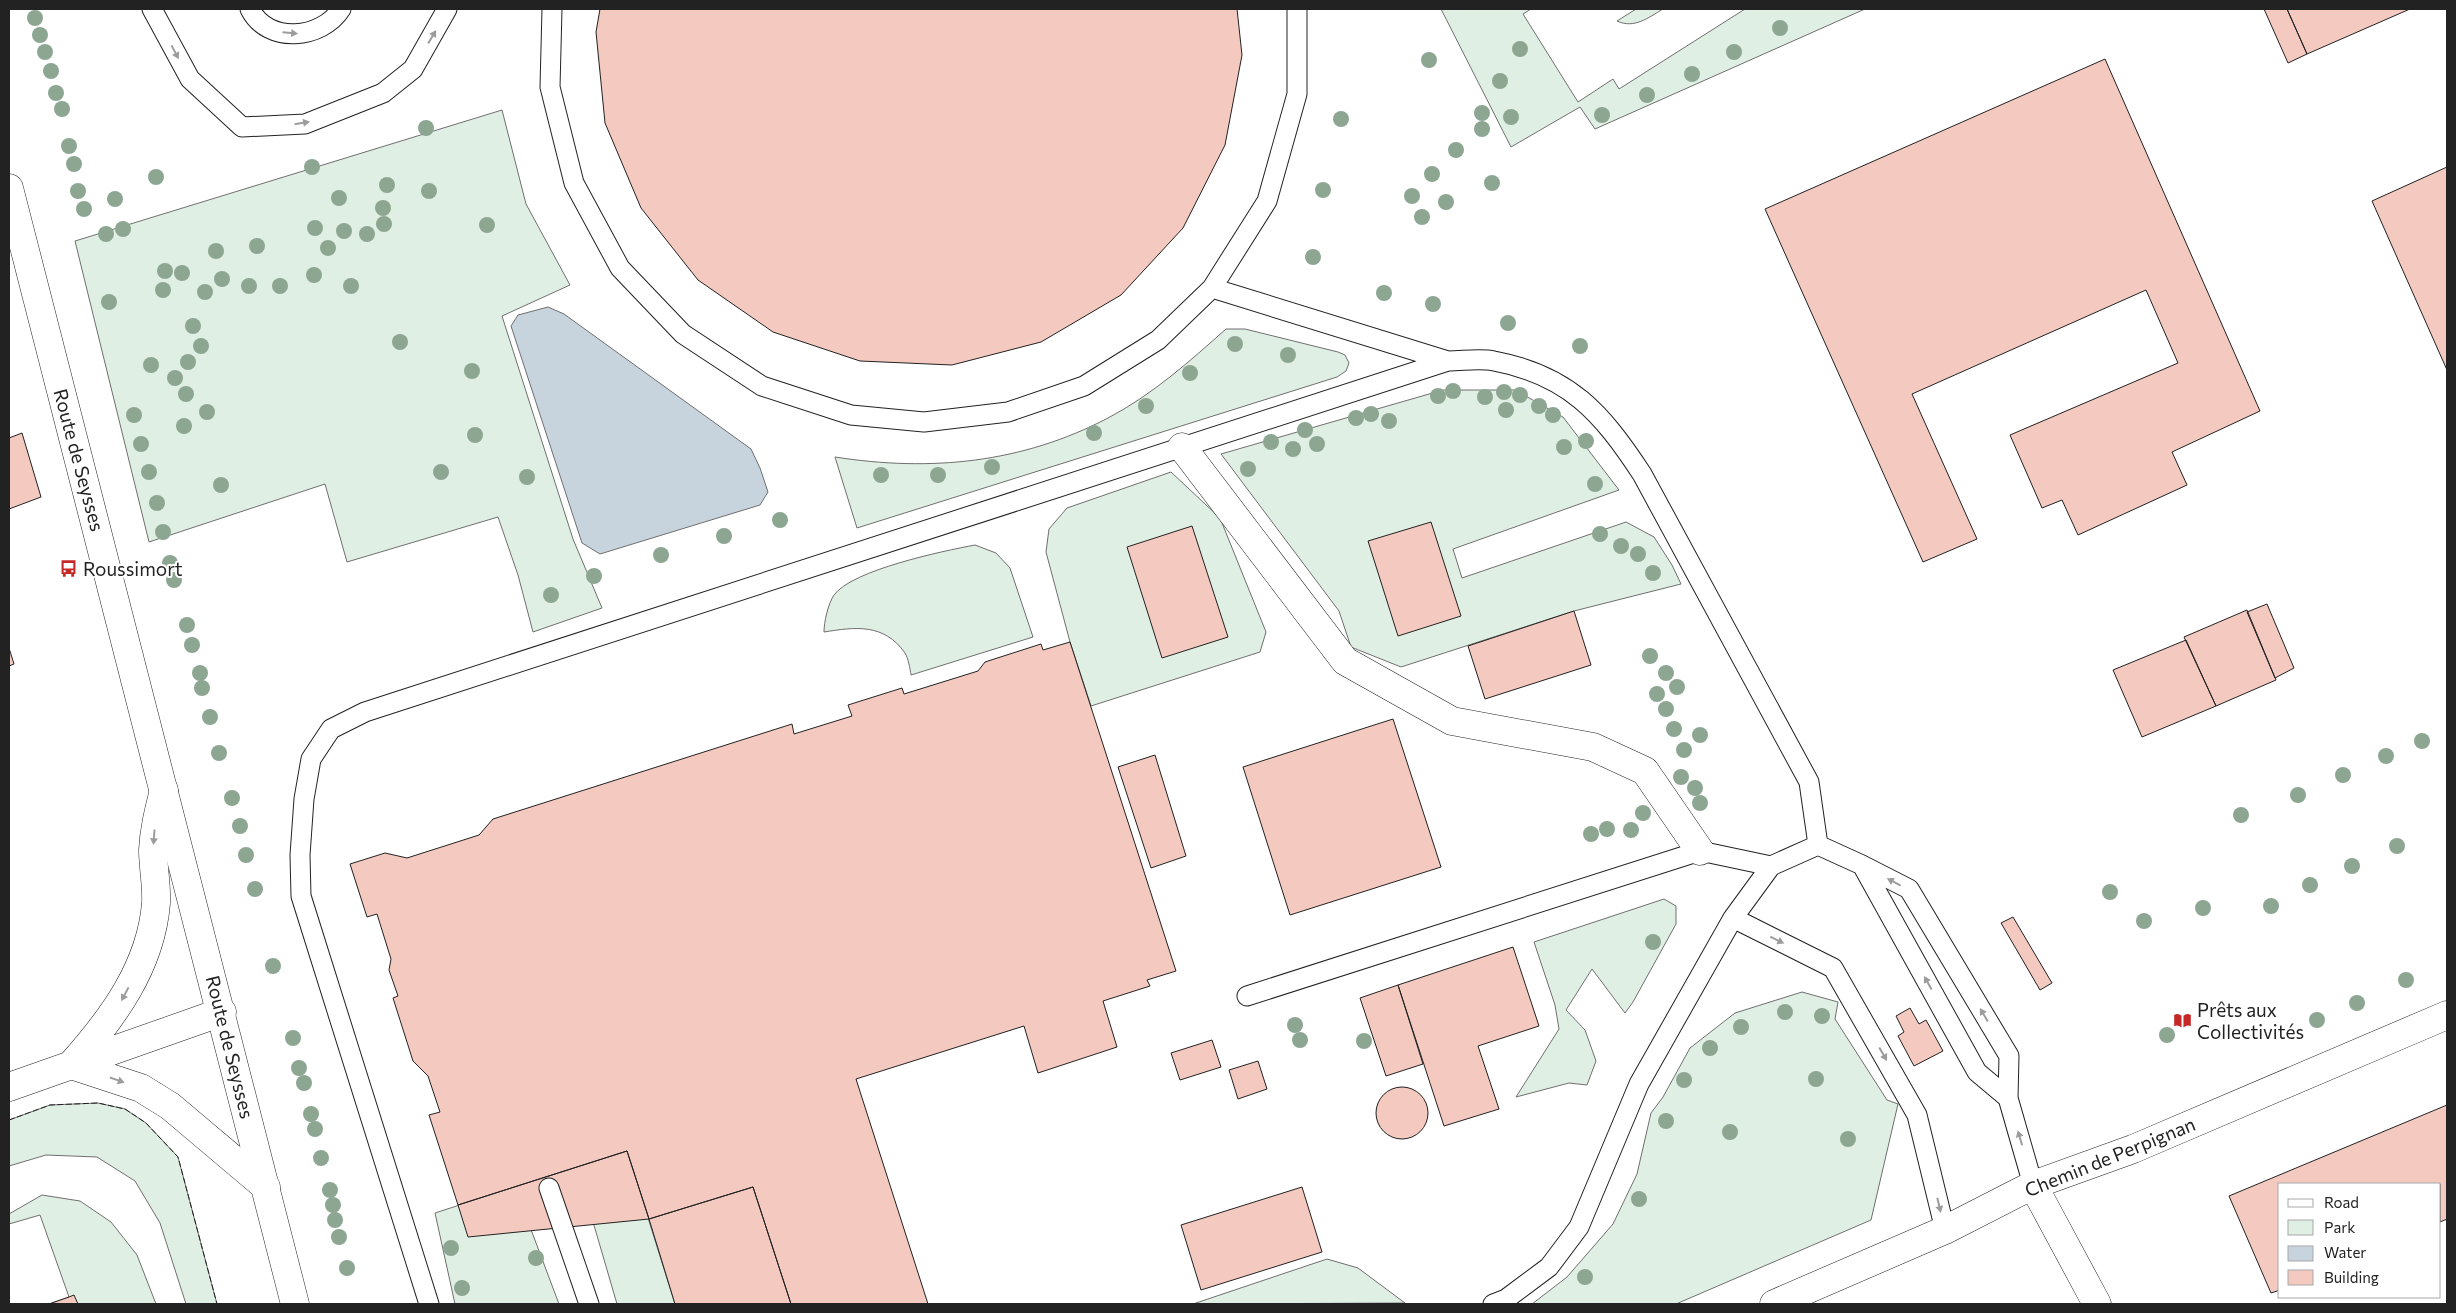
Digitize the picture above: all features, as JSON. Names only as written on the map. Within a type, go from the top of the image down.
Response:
[{"type":"street","name":"Route de Seysses","points":[[9,188],[222,1012],[295,1304]]},
{"type":"street","points":[[1182,447],[1344,661],[1452,721],[1593,747],[1644,771],[1700,851]]},
{"type":"street","name":"Route de Seysses","points":[[71,1065],[105,1026],[126,995],[149,942],[156,903],[153,850],[155,828],[164,790]]},
{"type":"street","points":[[9,1087],[222,1012]]},
{"type":"street","name":"Chemin de Perpignan","points":[[1774,1304],[1945,1230],[2033,1185],[2133,1150],[2447,1015]]},
{"type":"street","points":[[71,1065],[141,1088],[170,1106],[266,1187]]},
{"type":"street","points":[[2033,1185],[2097,1304]]},
{"type":"lane","points":[[152,9],[190,79],[242,128],[305,124],[383,93],[413,69],[448,9]]},
{"type":"lane","points":[[250,9],[266,26],[283,33],[302,34],[320,29],[335,18],[341,9]]},
{"type":"lane","points":[[552,9],[550,87],[574,183],[620,268],[683,334],[762,386],[851,415],[924,422],[1008,412],[1084,386],[1158,340],[1212,288],[1267,201],[1297,94],[1297,9]]},
{"type":"lane","points":[[1212,288],[1448,361]]},
{"type":"lane","points":[[430,1304],[301,896],[300,855],[304,799],[311,758],[331,729],[364,712],[1448,361],[1492,360],[1530,371],[1566,388],[1592,407],[1618,438],[1642,474],[1809,782],[1818,846]]},
{"type":"lane","points":[[1493,1304],[1506,1299],[1549,1267],[1578,1227],[1639,1084],[1733,918],[1771,866],[1818,846],[1862,865],[1909,889],[2009,1056],[2008,1098],[2033,1185]]},
{"type":"lane","points":[[1247,996],[1700,851],[1771,866]]},
{"type":"lane","points":[[1862,865],[1977,1072],[2008,1098]]},
{"type":"lane","points":[[1733,918],[1833,968],[1917,1115],[1945,1230]]},
{"type":"lane","points":[[549,1188],[589,1304]]},
{"type":"green space","points":[[1441,9],[1531,9],[1523,14],[1578,102],[1613,79],[1619,89],[1745,9],[1865,9],[1595,129],[1580,107],[1511,147]]},
{"type":"green space","points":[[1636,9],[1663,9],[1635,23],[1629,24],[1617,21]]},
{"type":"green space","points":[[502,110],[526,204],[570,285],[502,316],[573,539],[602,608],[533,632],[518,575],[498,517],[347,562],[325,484],[149,542],[75,241]]},
{"type":"green space","points":[[1226,329],[1245,329],[1338,352],[1345,355],[1349,363],[1346,371],[1337,377],[857,528],[835,457],[906,464],[941,463],[1009,454],[1043,445],[1076,433],[1108,418],[1140,399],[1170,377]]},
{"type":"green space","points":[[1443,390],[1515,390],[1563,417],[1619,490],[1453,549],[1462,578],[1626,522],[1654,537],[1672,565],[1681,584],[1574,611],[1401,667],[1351,647],[1339,611],[1221,454]]},
{"type":"green space","points":[[1171,472],[1220,518],[1266,632],[1260,652],[1091,706],[1070,642],[1046,552],[1049,529],[1067,508]]},
{"type":"green space","points":[[975,545],[996,553],[1010,568],[1033,637],[911,675],[905,653],[888,636],[868,629],[824,632],[830,603],[834,595],[859,577],[899,563]]},
{"type":"green space","points":[[1664,899],[1676,906],[1676,924],[1625,1013],[1592,969],[1566,1010],[1585,1030],[1596,1061],[1587,1085],[1569,1083],[1516,1097],[1559,1029],[1555,1005],[1534,942]]},
{"type":"green space","points":[[1802,992],[1838,1002],[1835,1019],[1887,1100],[1898,1104],[1871,1220],[1676,1304],[1532,1304],[1567,1277],[1613,1224],[1637,1174],[1651,1113],[1663,1097],[1690,1048],[1735,1013]]},
{"type":"green space","points":[[98,1103],[125,1109],[146,1123],[178,1157],[217,1304],[186,1304],[160,1223],[135,1181],[97,1157],[46,1155],[9,1166],[9,1120],[50,1105]]},
{"type":"green space","points":[[627,1151],[675,1304],[617,1304],[577,1167]]},
{"type":"green space","points":[[515,1187],[559,1304],[455,1304],[435,1213]]},
{"type":"green space","points":[[42,1195],[80,1201],[111,1222],[137,1255],[156,1304],[49,1304],[69,1297],[40,1215],[9,1224],[9,1214]]},
{"type":"green space","points":[[1327,1259],[1358,1268],[1405,1303],[1193,1304]]},
{"type":"water","points":[[548,307],[564,314],[751,449],[768,492],[760,505],[600,554],[582,543],[511,326],[518,315]]},
{"type":"building","points":[[600,9],[1237,9],[1242,55],[1225,145],[1183,228],[1121,295],[1041,342],[952,365],[860,361],[773,332],[698,280],[641,208],[605,123],[596,32]]},
{"type":"building","points":[[2264,9],[2287,9],[2307,54],[2288,63]]},
{"type":"building","points":[[2287,9],[2410,9],[2307,54]]},
{"type":"building","points":[[2105,59],[2260,411],[2172,452],[2187,485],[2078,535],[2062,500],[2042,508],[2010,435],[2178,363],[2146,290],[1912,394],[1977,539],[1923,562],[1765,209]]},
{"type":"building","points":[[2447,167],[2447,370],[2372,201]]},
{"type":"building","points":[[22,433],[41,497],[9,509],[9,438]]},
{"type":"building","points":[[1431,522],[1461,616],[1398,636],[1368,541]]},
{"type":"building","points":[[1192,526],[1228,637],[1162,658],[1127,547]]},
{"type":"building","points":[[2267,604],[2294,668],[2275,678],[2247,612]]},
{"type":"building","points":[[2247,610],[2276,680],[2216,706],[2184,637]]},
{"type":"building","points":[[1574,611],[1591,665],[1485,699],[1468,646]]},
{"type":"building","points":[[2186,640],[2216,706],[2142,737],[2113,670]]},
{"type":"building","points":[[1070,642],[1176,971],[1147,980],[1150,986],[1103,1001],[1117,1047],[1038,1073],[1024,1026],[856,1079],[928,1304],[791,1304],[753,1187],[649,1219],[627,1151],[458,1205],[429,1115],[440,1112],[428,1076],[413,1061],[393,998],[398,996],[389,970],[391,959],[377,914],[367,917],[350,864],[385,853],[407,858],[479,835],[493,819],[792,724],[794,734],[852,716],[848,705],[902,688],[904,694],[978,671],[985,662],[1041,644],[1043,650]]},
{"type":"building","points":[[9,648],[14,664],[9,666]]},
{"type":"building","points":[[1393,719],[1441,867],[1290,915],[1243,767]]},
{"type":"building","points":[[1155,755],[1186,856],[1151,868],[1118,767]]},
{"type":"building","points":[[2013,917],[2052,983],[2040,990],[2001,923]]},
{"type":"building","points":[[1513,947],[1539,1026],[1478,1046],[1499,1109],[1444,1126],[1398,985]]},
{"type":"building","points":[[1398,985],[1423,1064],[1386,1076],[1360,998]]},
{"type":"building","points":[[1910,1008],[1919,1024],[1926,1020],[1943,1051],[1914,1066],[1898,1036],[1904,1032],[1896,1016]]},
{"type":"building","points":[[1212,1040],[1221,1067],[1180,1080],[1171,1053]]},
{"type":"building","points":[[1258,1061],[1267,1089],[1238,1099],[1229,1070]]},
{"type":"building","points":[[1397,1087],[1407,1087],[1421,1094],[1428,1108],[1428,1118],[1421,1132],[1407,1139],[1397,1139],[1387,1135],[1380,1128],[1376,1118],[1376,1108],[1380,1098],[1387,1091]]},
{"type":"building","points":[[2447,1105],[2447,1219],[2441,1222],[2441,1183],[2278,1183],[2278,1291],[2271,1293],[2229,1196]]},
{"type":"building","points":[[627,1151],[649,1219],[468,1237],[458,1205]]},
{"type":"building","points":[[753,1187],[791,1304],[675,1304],[649,1219]]},
{"type":"building","points":[[1302,1187],[1322,1252],[1201,1290],[1181,1225]]},
{"type":"building","points":[[74,1295],[78,1304],[49,1304],[69,1297]]},
{"type":"fence","points":[[9,1120],[50,1105],[98,1103],[125,1109],[146,1123],[178,1157],[217,1304]]},
{"type":"place","name":"Roussimort","points":[[69,569]]},
{"type":"place","name":"Prêts aux Collectivités","points":[[2183,1021]]}]
